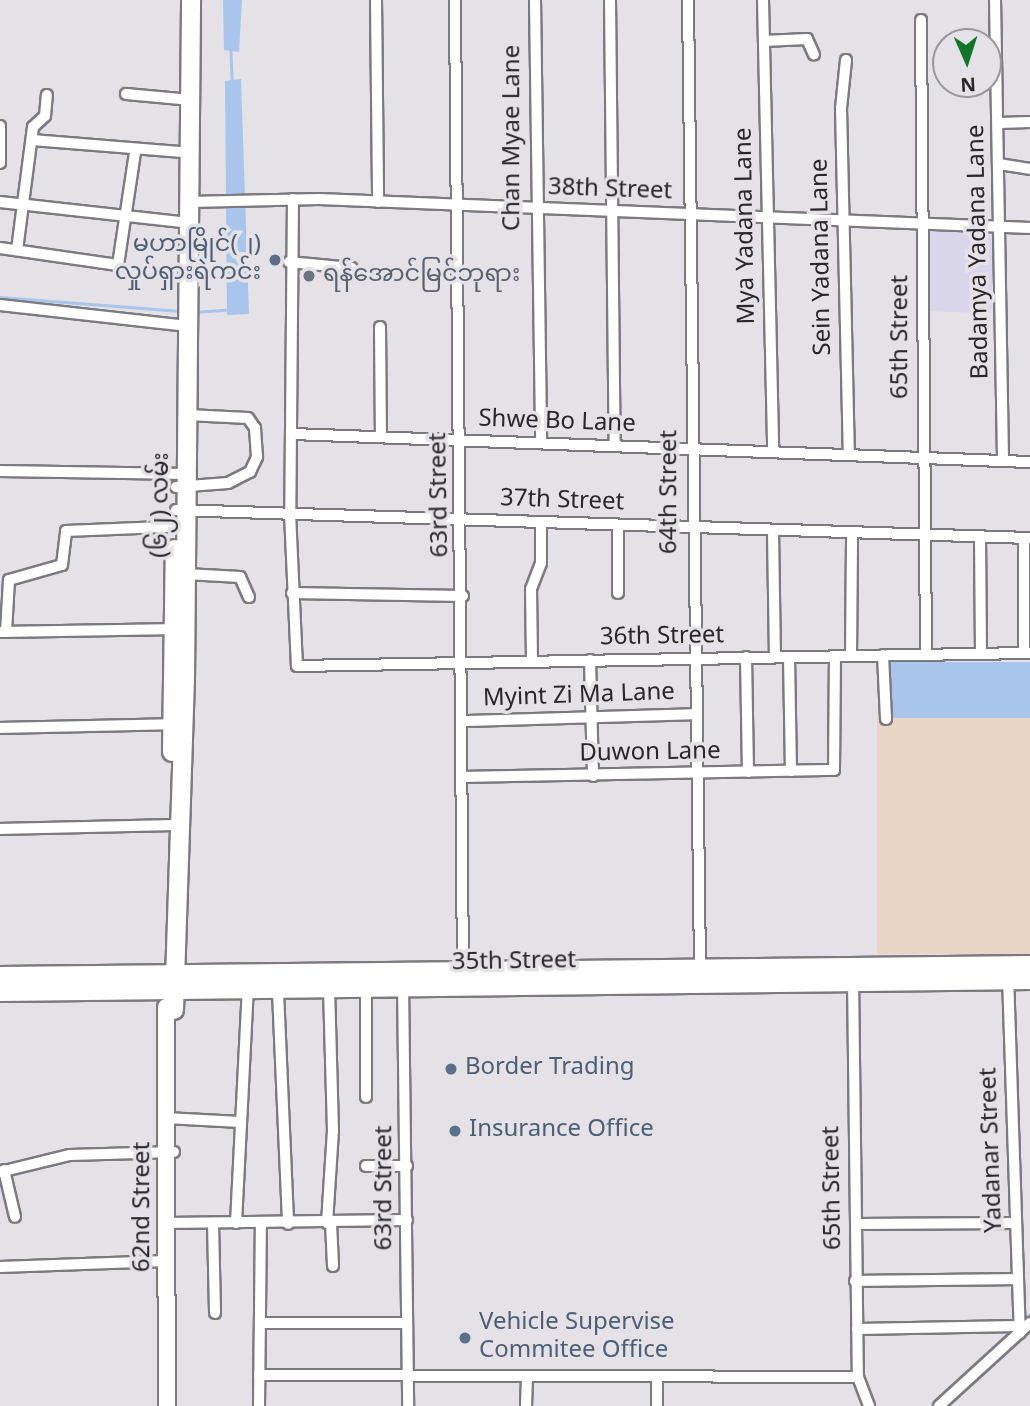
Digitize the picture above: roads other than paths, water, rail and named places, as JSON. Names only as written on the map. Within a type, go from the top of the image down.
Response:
[{"type":"main road","name":"(၆၂) လမ်း","points":[[170,1000],[178,724],[184,223],[180,152],[180,0]]},
{"type":"main road","name":"(၆၂) လမ်း","points":[[184,223],[190,202],[191,0]]},
{"type":"main road","name":"(၆၂) လမ်း","points":[[181,481],[187,415],[183,315]]},
{"type":"main road","name":"(၆၂) လမ်း","points":[[179,629],[186,574],[181,518]]},
{"type":"main road","name":"35th Street","points":[[1008,973],[1030,965]]},
{"type":"main road","name":"35th Street","points":[[0,992],[170,1000],[248,981],[403,969],[700,976],[1008,973],[1030,980]]},
{"type":"main road","name":"35th Street","points":[[0,976],[172,972],[248,981],[278,992],[462,989],[700,976]]},
{"type":"main road","name":"62nd Street","points":[[170,1000],[170,1223],[176,1406]]},
{"type":"main road","name":"62nd Street","points":[[167,1406],[166,1261],[170,1223]]},
{"type":"street","points":[[376,0],[378,202]]},
{"type":"street","name":"63rd Street","points":[[455,0],[465,777],[462,989]]},
{"type":"street","name":"Chan Myae Lane","points":[[535,0],[535,210],[541,443]]},
{"type":"street","points":[[610,0],[615,446]]},
{"type":"street","name":"64th Street","points":[[688,0],[693,449],[691,528],[700,976]]},
{"type":"street","name":"Mya Yadana Lane","points":[[763,0],[773,452]]},
{"type":"street","name":"Badamya Yadana Lane","points":[[995,0],[1002,228],[1003,461]]},
{"type":"street","name":"65th Street","points":[[921,20],[926,654]]},
{"type":"street","points":[[764,41],[807,39],[814,55]]},
{"type":"street","name":"Sein Yadana Lane","points":[[846,60],[842,221],[849,454]]},
{"type":"street","points":[[125,93],[181,99]]},
{"type":"street","points":[[17,250],[32,139],[47,95]]},
{"type":"street","points":[[999,122],[1030,122]]},
{"type":"street","points":[[0,126],[0,163]]},
{"type":"street","points":[[32,139],[135,152],[180,152]]},
{"type":"street","points":[[0,248],[118,265],[130,217],[135,152]]},
{"type":"street","points":[[999,164],[1030,169]]},
{"type":"street","points":[[293,199],[289,262],[293,433],[290,513],[292,593],[463,596]]},
{"type":"street","name":"38th Street","points":[[190,202],[293,199],[1030,229]]},
{"type":"street","points":[[0,202],[184,223]]},
{"type":"street","points":[[289,262],[352,268]]},
{"type":"street","points":[[0,305],[183,315]]},
{"type":"street","points":[[380,327],[380,437]]},
{"type":"street","points":[[0,471],[181,481],[242,477],[255,466],[256,428],[248,418],[187,415]]},
{"type":"street","name":"Shwe Bo Lane","points":[[293,433],[1030,462]]},
{"type":"street","name":"37th Street","points":[[3,632],[9,580],[62,565],[61,531],[181,518],[290,513],[852,535],[1027,538]]},
{"type":"street","points":[[532,660],[531,589],[540,568],[541,522]]},
{"type":"street","points":[[618,525],[618,593]]},
{"type":"street","points":[[773,531],[775,657]]},
{"type":"street","points":[[851,656],[852,535]]},
{"type":"street","points":[[980,537],[981,654]]},
{"type":"street","points":[[1027,538],[1027,653]]},
{"type":"street","points":[[186,574],[240,577],[249,597]]},
{"type":"street","name":"36th Street","points":[[292,593],[295,664],[1027,653]]},
{"type":"street","points":[[3,632],[179,629]]},
{"type":"street","points":[[883,655],[886,719]]},
{"type":"street","name":"Duwon Lane","points":[[465,777],[696,776],[836,769],[835,656]]},
{"type":"street","points":[[746,657],[748,772]]},
{"type":"street","points":[[789,657],[792,771]]},
{"type":"street","points":[[590,660],[593,776]]},
{"type":"street","name":"Myint Zi Ma Lane","points":[[464,721],[696,715]]},
{"type":"street","points":[[0,728],[178,724]]},
{"type":"street","points":[[0,829],[176,825]]},
{"type":"street","name":"63rd Street","points":[[403,969],[408,1406]]},
{"type":"street","name":"Yadanar Street","points":[[1008,973],[1019,1330]]},
{"type":"street","name":"65th Street","points":[[853,974],[856,1329],[858,1377],[869,1406]]},
{"type":"street","points":[[236,1223],[248,981]]},
{"type":"street","points":[[329,990],[333,1131],[329,1223],[332,1266]]},
{"type":"street","points":[[366,990],[366,1097]]},
{"type":"street","points":[[278,992],[288,1224]]},
{"type":"street","points":[[171,1119],[240,1122]]},
{"type":"street","points":[[15,1217],[2,1171],[70,1155],[170,1152]]},
{"type":"street","points":[[366,1166],[407,1166]]},
{"type":"street","points":[[170,1223],[288,1224],[407,1220]]},
{"type":"street","points":[[213,1223],[215,1313]]},
{"type":"street","points":[[259,1406],[261,1223]]},
{"type":"street","points":[[856,1224],[1016,1223]]},
{"type":"street","points":[[0,1267],[166,1261]]},
{"type":"street","points":[[855,1281],[1017,1279]]},
{"type":"street","points":[[260,1323],[407,1323]]},
{"type":"street","points":[[939,1406],[1019,1330],[1030,1323]]},
{"type":"street","points":[[856,1329],[1019,1330]]},
{"type":"street","points":[[259,1375],[408,1374],[527,1378],[858,1377]]},
{"type":"street","points":[[526,1406],[527,1378]]},
{"type":"street","points":[[657,1378],[657,1406]]},
{"type":"water","points":[[223,0],[242,0],[239,52],[224,50]]},
{"type":"water","points":[[241,79],[249,314],[227,315],[225,81]]},
{"type":"water","points":[[889,662],[1030,662],[1030,718],[889,718]]},
{"type":"waterway","points":[[231,49],[232,81]]},
{"type":"waterway","points":[[0,297],[180,311]]},
{"type":"waterway","points":[[194,312],[225,310]]},
{"type":"waterway","points":[[1025,1319],[1030,1314]]},
{"type":"place","name":"မဟာမြိုင်(၂) လှုပ်ရှားရဲကင်း","points":[[275,260]]},
{"type":"place","name":"ရန်အောင်မြင်ဘုရား","points":[[309,276]]},
{"type":"place","name":"Border Trading","points":[[451,1069]]},
{"type":"place","name":"Insurance Office","points":[[455,1131]]},
{"type":"place","name":"Vehicle Supervise Commitee Office","points":[[465,1338]]}]
